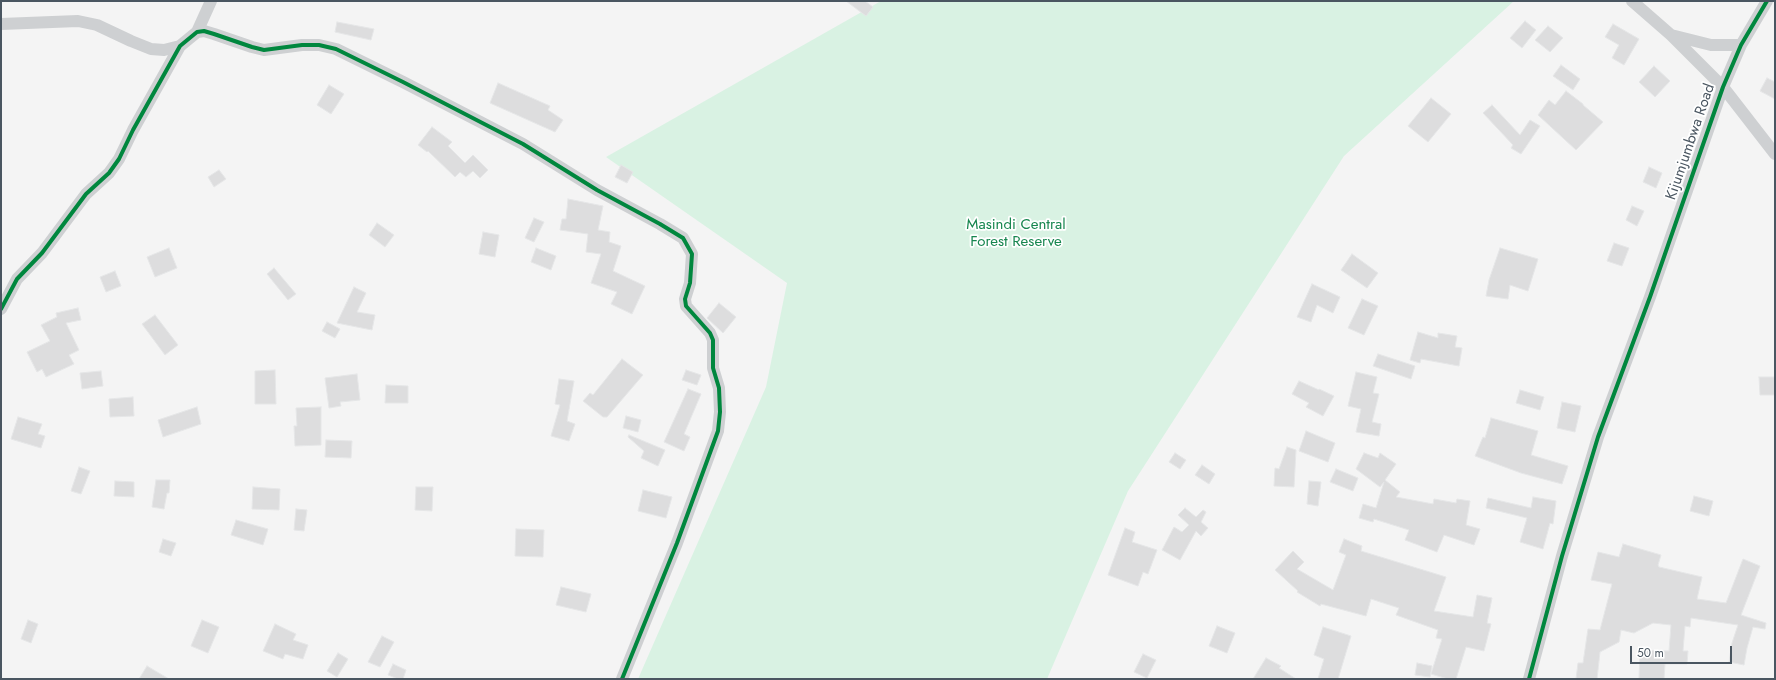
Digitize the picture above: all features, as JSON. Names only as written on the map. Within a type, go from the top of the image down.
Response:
[{"type":"street","points":[[1,309],[17,279],[42,253],[86,194],[109,173],[119,159],[180,46],[197,32],[211,1]]},
{"type":"street","points":[[1632,1],[1671,35],[1723,87],[1775,154]]},
{"type":"street","name":"Kijumjumbwa Road","points":[[1529,679],[1562,556],[1598,437],[1650,297],[1723,87],[1741,46],[1767,1]]},
{"type":"street","points":[[1,24],[78,21],[97,25],[151,49],[164,50],[180,46]]},
{"type":"street","points":[[197,32],[204,31],[264,50],[302,45],[319,45],[336,49],[523,144],[590,186],[683,238],[692,254],[690,283],[685,298],[686,306],[710,333],[713,340],[713,368],[720,397],[718,431],[677,542],[622,679]]},
{"type":"street","points":[[1671,35],[1711,45],[1741,46]]},
{"type":"green space","name":"Masindi Central Forest Reserve","points":[[881,1],[1514,1],[1344,156],[1128,491],[1047,679],[638,679],[766,387],[787,283],[606,157]]},
{"type":"building","points":[[846,1],[865,1],[873,7],[866,16]]},
{"type":"building","points":[[1525,21],[1536,30],[1522,48],[1510,38]]},
{"type":"building","points":[[337,22],[374,29],[371,40],[335,32]]},
{"type":"building","points":[[1613,24],[1639,39],[1624,65],[1612,58],[1619,45],[1605,37]]},
{"type":"building","points":[[1548,26],[1563,38],[1550,52],[1535,40]]},
{"type":"building","points":[[1561,65],[1580,79],[1573,90],[1553,76]]},
{"type":"building","points":[[1654,66],[1670,81],[1655,97],[1639,82]]},
{"type":"building","points":[[1767,78],[1775,82],[1775,99],[1760,91]]},
{"type":"building","points":[[498,83],[550,106],[548,110],[563,120],[555,132],[490,103]]},
{"type":"building","points":[[329,85],[344,94],[331,114],[317,105]]},
{"type":"building","points":[[1566,91],[1603,122],[1576,150],[1538,115],[1549,100],[1555,105]]},
{"type":"building","points":[[1431,98],[1451,114],[1428,142],[1408,126]]},
{"type":"building","points":[[1492,105],[1520,135],[1530,120],[1540,126],[1521,154],[1511,148],[1513,145],[1483,113]]},
{"type":"building","points":[[432,127],[452,142],[448,146],[465,163],[473,155],[488,170],[480,178],[473,171],[466,177],[460,172],[455,177],[428,151],[427,152],[418,145]]},
{"type":"building","points":[[621,165],[633,172],[627,183],[615,177]]},
{"type":"building","points":[[1649,167],[1662,173],[1656,188],[1643,182]]},
{"type":"building","points":[[219,170],[226,179],[214,187],[208,177]]},
{"type":"building","points":[[568,199],[603,206],[598,230],[610,232],[609,242],[621,246],[613,271],[645,286],[632,314],[611,304],[617,292],[591,283],[601,254],[586,252],[588,234],[560,230],[562,219],[566,219]]},
{"type":"building","points":[[1632,206],[1644,211],[1637,226],[1626,220]]},
{"type":"building","points":[[534,218],[544,222],[534,242],[525,238]]},
{"type":"building","points":[[377,223],[394,235],[385,247],[369,235]]},
{"type":"building","points":[[483,232],[499,235],[495,257],[479,254]]},
{"type":"building","points":[[1614,243],[1629,248],[1622,266],[1607,261]]},
{"type":"building","points":[[169,248],[177,268],[155,277],[147,257]]},
{"type":"building","points":[[536,248],[556,256],[551,270],[531,262]]},
{"type":"building","points":[[1500,248],[1538,259],[1528,291],[1510,285],[1508,299],[1486,296],[1489,280]]},
{"type":"building","points":[[1352,254],[1378,273],[1367,288],[1341,270]]},
{"type":"building","points":[[274,268],[296,294],[288,300],[267,274]]},
{"type":"building","points":[[115,271],[121,286],[106,292],[100,277]]},
{"type":"building","points":[[1312,284],[1340,297],[1333,313],[1317,305],[1311,322],[1297,317]]},
{"type":"building","points":[[354,287],[366,293],[357,312],[375,315],[372,330],[337,323]]},
{"type":"building","points":[[1362,299],[1378,306],[1364,335],[1348,328]]},
{"type":"building","points":[[719,303],[736,317],[723,333],[707,318]]},
{"type":"building","points":[[78,308],[81,320],[66,323],[79,350],[69,355],[74,364],[46,377],[42,369],[37,372],[27,352],[50,341],[41,325],[57,317],[56,313]]},
{"type":"building","points":[[155,315],[178,345],[165,355],[142,324]]},
{"type":"building","points":[[327,322],[340,329],[335,338],[322,331]]},
{"type":"building","points":[[1418,332],[1438,338],[1438,333],[1457,336],[1455,347],[1462,348],[1459,366],[1421,359],[1420,363],[1410,360]]},
{"type":"building","points":[[1378,354],[1415,366],[1411,379],[1373,366]]},
{"type":"building","points":[[622,359],[643,375],[607,417],[603,417],[583,401],[590,393],[593,395]]},
{"type":"building","points":[[275,370],[276,404],[255,404],[255,371]]},
{"type":"building","points":[[686,370],[701,375],[697,385],[682,380]]},
{"type":"building","points":[[101,371],[103,386],[82,389],[80,373]]},
{"type":"building","points":[[1356,372],[1377,377],[1373,393],[1379,394],[1372,422],[1381,424],[1379,436],[1356,432],[1361,409],[1348,406]]},
{"type":"building","points":[[357,374],[360,400],[340,402],[341,406],[329,408],[325,378]]},
{"type":"building","points":[[1759,377],[1775,377],[1775,395],[1760,395]]},
{"type":"building","points":[[559,379],[574,381],[567,421],[575,424],[569,441],[551,436],[560,405],[555,404]]},
{"type":"building","points":[[1299,381],[1334,396],[1323,416],[1306,407],[1309,403],[1292,394]]},
{"type":"building","points":[[386,385],[408,386],[408,403],[385,403]]},
{"type":"building","points":[[688,389],[701,394],[684,434],[690,437],[684,451],[664,442]]},
{"type":"building","points":[[1520,390],[1544,397],[1540,410],[1516,403]]},
{"type":"building","points":[[133,397],[134,416],[110,417],[109,399]]},
{"type":"building","points":[[1562,402],[1581,406],[1575,432],[1557,428]]},
{"type":"building","points":[[197,407],[201,424],[163,437],[158,420]]},
{"type":"building","points":[[321,407],[321,445],[295,446],[294,426],[297,426],[296,408]]},
{"type":"building","points":[[626,416],[641,420],[638,432],[623,428]]},
{"type":"building","points":[[18,417],[42,424],[38,434],[45,436],[41,448],[11,439]]},
{"type":"building","points":[[1491,418],[1538,431],[1531,455],[1568,466],[1562,484],[1521,473],[1475,456],[1483,437],[1485,438]]},
{"type":"building","points":[[1306,431],[1335,443],[1328,462],[1299,451]]},
{"type":"building","points":[[629,435],[665,450],[658,466],[641,458],[644,451],[628,437]]},
{"type":"building","points":[[326,440],[352,441],[351,458],[325,457]]},
{"type":"building","points":[[1287,447],[1296,450],[1294,487],[1274,486],[1275,468],[1279,469]]},
{"type":"building","points":[[1175,453],[1186,460],[1180,469],[1169,462]]},
{"type":"building","points":[[1364,453],[1378,458],[1380,453],[1396,464],[1385,480],[1400,492],[1396,497],[1433,504],[1434,499],[1456,503],[1457,499],[1470,501],[1466,525],[1480,529],[1474,545],[1444,535],[1437,552],[1405,540],[1409,530],[1374,519],[1373,522],[1359,518],[1363,504],[1376,508],[1384,482],[1380,487],[1356,469]]},
{"type":"building","points":[[1202,465],[1215,474],[1209,484],[1195,475]]},
{"type":"building","points":[[79,467],[90,471],[81,494],[71,491]]},
{"type":"building","points":[[1336,469],[1358,478],[1353,491],[1330,482]]},
{"type":"building","points":[[156,480],[170,480],[169,493],[167,493],[164,509],[152,507]]},
{"type":"building","points":[[115,481],[134,482],[134,497],[114,496]]},
{"type":"building","points":[[1309,481],[1321,482],[1318,506],[1307,504]]},
{"type":"building","points":[[253,487],[280,489],[279,510],[252,509]]},
{"type":"building","points":[[416,487],[433,487],[432,511],[415,510]]},
{"type":"building","points":[[643,490],[672,497],[666,518],[638,511]]},
{"type":"building","points":[[1694,496],[1713,501],[1709,516],[1690,511]]},
{"type":"building","points":[[1533,497],[1556,501],[1553,524],[1550,523],[1543,549],[1520,542],[1527,518],[1486,508],[1488,498],[1531,508]]},
{"type":"building","points":[[1185,508],[1196,517],[1203,510],[1206,512],[1201,522],[1208,528],[1201,536],[1196,531],[1180,560],[1162,550],[1174,527],[1182,532],[1189,525],[1178,515]]},
{"type":"building","points":[[296,509],[307,510],[304,531],[294,530]]},
{"type":"building","points":[[236,520],[268,529],[263,545],[231,535]]},
{"type":"building","points":[[1125,528],[1135,532],[1132,542],[1157,550],[1148,574],[1143,572],[1138,586],[1108,575]]},
{"type":"building","points":[[516,529],[544,530],[543,557],[515,556]]},
{"type":"building","points":[[163,539],[176,543],[171,556],[159,552]]},
{"type":"building","points":[[1344,539],[1362,546],[1361,551],[1446,577],[1434,611],[1473,617],[1477,595],[1492,598],[1487,623],[1491,624],[1484,651],[1466,647],[1456,679],[1448,679],[1431,674],[1442,639],[1436,638],[1438,630],[1396,615],[1399,608],[1371,599],[1366,616],[1321,604],[1320,606],[1297,592],[1298,591],[1275,570],[1293,551],[1304,562],[1297,569],[1333,590],[1346,555],[1339,552]]},
{"type":"building","points":[[1623,544],[1661,555],[1658,565],[1659,567],[1702,577],[1697,599],[1726,603],[1743,559],[1760,566],[1741,615],[1766,623],[1765,629],[1753,627],[1744,665],[1729,662],[1732,643],[1738,625],[1691,618],[1690,627],[1685,626],[1683,651],[1688,651],[1687,664],[1665,664],[1664,679],[1639,679],[1640,650],[1669,651],[1671,625],[1653,623],[1634,633],[1621,630],[1619,642],[1600,652],[1597,679],[1576,679],[1578,663],[1583,663],[1588,629],[1600,630],[1612,584],[1591,580],[1598,552],[1619,557]]},
{"type":"building","points":[[561,587],[591,594],[586,612],[556,605]]},
{"type":"building","points":[[28,620],[38,624],[31,643],[21,639]]},
{"type":"building","points":[[202,620],[219,627],[208,653],[191,646]]},
{"type":"building","points":[[275,624],[296,634],[293,640],[308,645],[303,659],[285,654],[283,659],[263,651]]},
{"type":"building","points":[[1217,626],[1235,633],[1227,653],[1209,646]]},
{"type":"building","points":[[1323,627],[1351,636],[1338,679],[1318,679],[1324,659],[1314,655]]},
{"type":"building","points":[[382,636],[394,642],[380,667],[368,662]]},
{"type":"building","points":[[338,653],[348,659],[337,677],[327,671]]},
{"type":"building","points":[[1143,654],[1156,660],[1147,678],[1134,672]]},
{"type":"building","points":[[1266,658],[1281,666],[1279,668],[1296,679],[1253,679]]},
{"type":"building","points":[[1417,663],[1432,666],[1430,677],[1415,675]]},
{"type":"building","points":[[393,664],[406,670],[403,679],[398,679],[388,675]]},
{"type":"building","points":[[147,666],[169,679],[139,679]]},
{"type":"cycle path","points":[[1529,679],[1562,556],[1598,437],[1650,297],[1723,87],[1741,45],[1767,1]]},
{"type":"cycle path","points":[[1,309],[17,279],[42,253],[86,194],[109,173],[119,159],[133,130],[180,46],[197,32],[204,31],[264,50],[302,45],[319,45],[336,49],[523,144],[597,190],[660,224],[683,238],[692,254],[690,283],[685,299],[686,306],[710,333],[713,340],[713,368],[719,388],[720,412],[718,431],[677,543],[622,679]]}]
